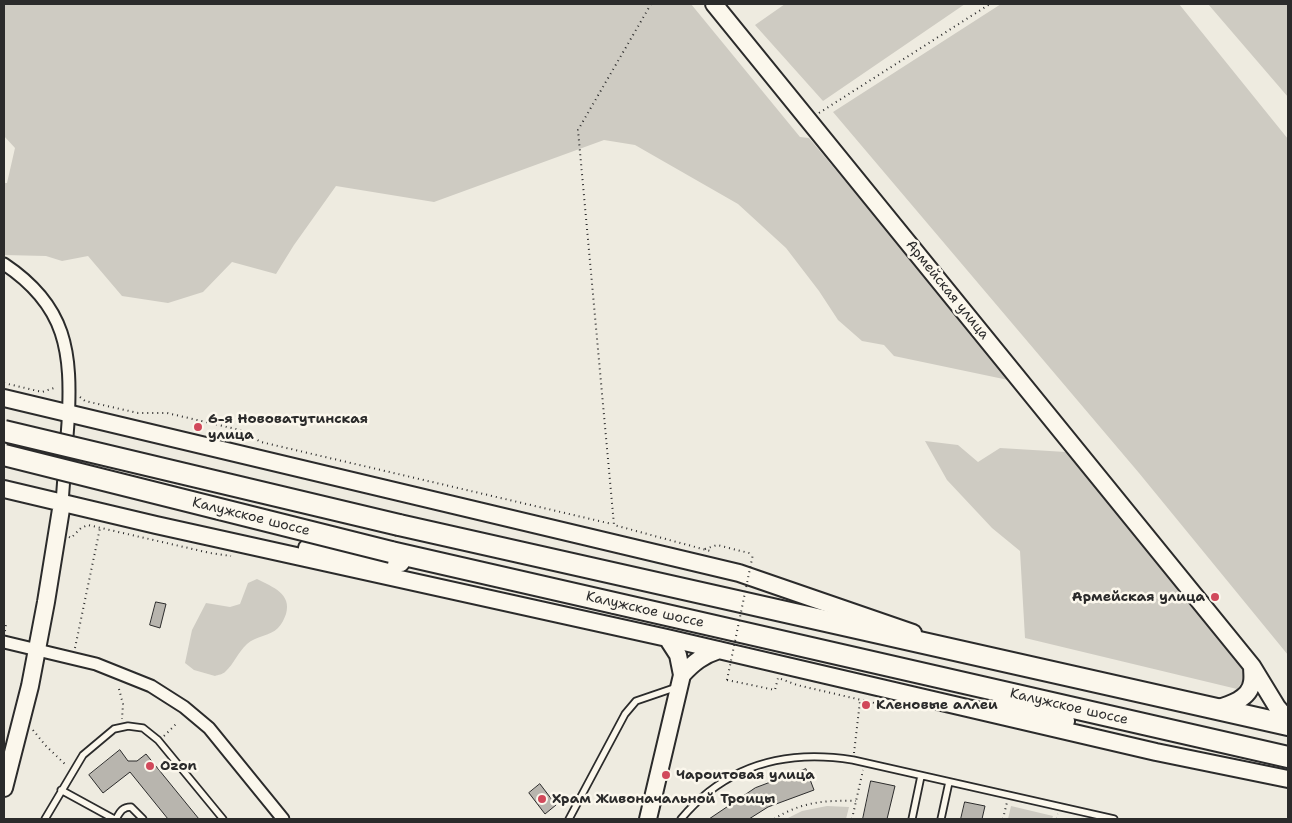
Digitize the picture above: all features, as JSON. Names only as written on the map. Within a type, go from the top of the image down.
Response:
[{"type":"highway","name":"Калужское шоссе","points":[[4,431],[400,526],[1288,725]]},
{"type":"highway","name":"Калужское шоссе","points":[[4,455],[391,552],[1288,758]]},
{"type":"street","name":"Армейская улица","points":[[714,4],[1252,666],[1276,707],[1288,720]]},
{"type":"street","points":[[4,264],[23,277],[37,290],[54,317],[61,332],[67,354],[70,387],[62,503],[57,535],[30,686],[4,788]]},
{"type":"street","points":[[4,398],[739,573],[984,657]]},
{"type":"street","points":[[4,489],[156,525],[667,638],[1156,752],[1288,779]]},
{"type":"street","points":[[156,525],[521,581]]},
{"type":"street","points":[[648,819],[680,681],[678,655],[667,638]]},
{"type":"street","points":[[4,642],[112,669],[151,686],[184,706],[209,728],[283,819]]},
{"type":"street","points":[[680,681],[697,660],[719,650]]},
{"type":"street","points":[[1216,709],[1233,704],[1246,695],[1252,684],[1252,666]]},
{"type":"street","points":[[927,674],[1156,752]]},
{"type":"lane","points":[[569,819],[625,714],[636,701],[680,681]]},
{"type":"lane","points":[[45,819],[83,755],[114,729],[128,726],[143,728],[161,743],[223,819]]},
{"type":"lane","points":[[682,819],[692,806],[730,777],[764,762],[799,757],[853,760],[1114,819]]},
{"type":"lane","points":[[912,819],[921,776]]},
{"type":"lane","points":[[940,819],[949,782]]},
{"type":"lane","points":[[61,790],[115,819],[121,810],[126,807],[131,807],[143,819]]},
{"type":"path","points":[[614,525],[578,130],[651,4]]},
{"type":"path","points":[[808,120],[990,4]]},
{"type":"path","points":[[4,383],[42,392],[54,388],[70,387],[87,402],[138,413],[167,413],[240,430],[260,442],[614,525],[714,552]]},
{"type":"path","points":[[57,535],[71,538],[84,526],[100,528],[76,643]]},
{"type":"path","points":[[704,549],[717,545],[753,554],[727,680],[775,690],[778,678]]},
{"type":"path","points":[[4,636],[6,624]]},
{"type":"path","points":[[118,728],[122,720],[123,704],[119,689]]},
{"type":"path","points":[[853,760],[860,700]]},
{"type":"path","points":[[161,743],[166,732],[177,723]]},
{"type":"path","points":[[33,730],[51,752],[73,771]]},
{"type":"path","points":[[852,819],[864,763]]},
{"type":"path","points":[[1004,819],[1009,795]]},
{"type":"path","points":[[774,819],[790,810],[808,804],[822,801],[856,801]]},
{"type":"shaded area","points":[[4,4],[691,4],[800,137],[809,138],[1013,381],[894,356],[884,345],[862,341],[838,320],[819,291],[786,248],[738,204],[635,145],[604,140],[434,202],[336,186],[276,274],[232,262],[203,292],[168,303],[122,296],[88,256],[62,261],[46,256],[4,255],[4,183],[7,183],[15,148],[4,136]]},
{"type":"shaded area","points":[[785,4],[965,4],[823,101],[755,25]]},
{"type":"shaded area","points":[[1001,4],[1179,4],[1288,139],[1288,655],[1139,473],[833,112]]},
{"type":"shaded area","points":[[1208,4],[1288,4],[1288,97]]},
{"type":"shaded area","points":[[925,441],[958,445],[978,462],[1000,448],[1066,452],[1084,461],[1250,671],[1237,689],[1025,638],[1020,551],[992,528],[947,480]]},
{"type":"shaded area","points":[[257,579],[284,596],[287,607],[281,625],[275,631],[247,644],[223,673],[215,676],[194,670],[185,663],[192,630],[206,603],[230,607],[240,604],[248,583]]},
{"type":"shaded area","points":[[827,806],[849,807],[846,819],[786,819],[802,811]]},
{"type":"shaded area","points":[[1011,806],[1053,816],[1052,819],[1008,819]]},
{"type":"building","points":[[156,602],[166,604],[160,628],[150,625]]},
{"type":"building","points":[[120,750],[128,761],[137,761],[146,754],[199,819],[168,819],[130,772],[103,793],[89,775]]},
{"type":"building","points":[[806,769],[814,790],[768,807],[749,819],[709,819],[755,788]]},
{"type":"building","points":[[871,781],[895,786],[887,819],[863,819]]},
{"type":"building","name":"Храм Живоначальной Троицы","points":[[540,784],[556,805],[545,814],[529,793]]},
{"type":"building","points":[[965,802],[985,806],[982,819],[961,819]]},
{"type":"place","name":"6-я Нововатутинская улица","points":[[198,427]]},
{"type":"place","name":"Армейская улица","points":[[1215,597]]},
{"type":"place","name":"Кленовые аллеи","points":[[866,705]]},
{"type":"place","name":"Ozon","points":[[150,766]]},
{"type":"place","name":"Чароитовая улица","points":[[666,775]]},
{"type":"place","name":"Храм Живоначальной Троицы","points":[[542,799]]}]
